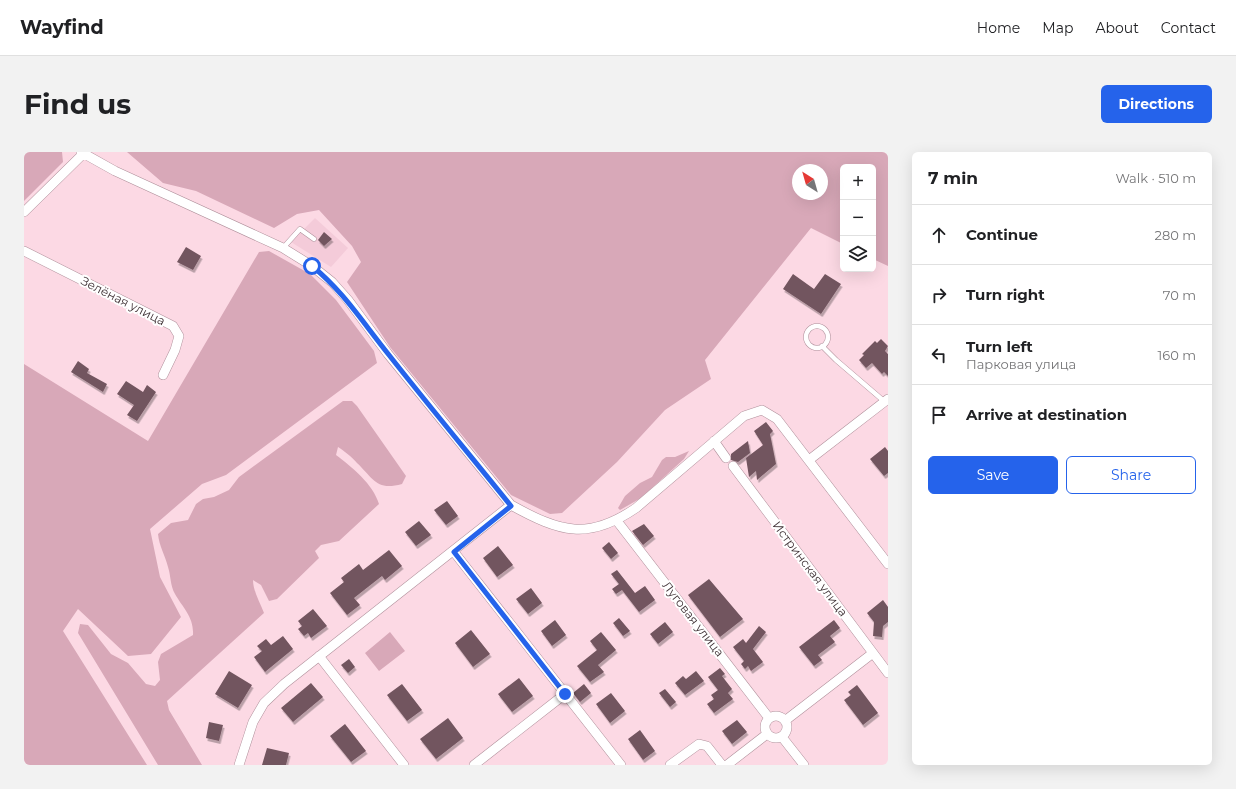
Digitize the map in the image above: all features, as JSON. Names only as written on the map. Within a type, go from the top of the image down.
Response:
[{"type":"street","points":[[24,212],[82,153],[115,170],[283,248],[312,266],[332,282],[348,300],[388,354],[511,506],[538,520],[558,527],[577,530],[617,521],[636,508],[744,416],[762,410],[777,419],[888,564]]},
{"type":"street","name":"Зелёная улица","points":[[24,251],[173,326],[179,336],[175,350],[162,375]]},
{"type":"street","points":[[808,460],[887,402]]},
{"type":"street","points":[[714,441],[726,458]]},
{"type":"street","name":"Истринская улица","points":[[733,466],[888,673]]},
{"type":"street","points":[[239,765],[253,722],[264,703],[284,684],[319,656],[511,506]]},
{"type":"street","name":"Луговая улица","points":[[617,521],[769,718]]},
{"type":"street","points":[[454,552],[621,765]]},
{"type":"street","points":[[786,720],[873,652]]},
{"type":"street","points":[[319,656],[404,765]]},
{"type":"street","points":[[474,765],[565,694]]},
{"type":"street","points":[[775,715],[781,716],[786,720],[788,726],[787,732],[782,737],[777,738],[767,734],[765,728],[766,722],[769,718],[775,715]]},
{"type":"street","points":[[727,765],[767,734]]},
{"type":"street","points":[[782,737],[804,765]]},
{"type":"street","points":[[670,765],[699,744],[707,746],[722,765]]},
{"type":"lane","points":[[283,248],[300,229],[314,239]]},
{"type":"lane","points":[[817,326],[823,328],[827,334],[827,341],[822,346],[816,348],[810,345],[806,340],[806,333],[811,328],[817,326]]},
{"type":"lane","points":[[822,346],[836,360],[887,402]]},
{"type":"shaded area","points":[[24,152],[62,152],[63,162],[24,201]]},
{"type":"shaded area","points":[[127,152],[888,152],[888,266],[876,260],[876,164],[840,164],[840,242],[811,228],[705,360],[711,379],[665,410],[617,462],[562,513],[550,514],[511,495],[390,347],[347,282],[361,262],[352,246],[319,210],[297,214],[274,228],[196,191],[163,183]]},
{"type":"shaded area","points":[[315,218],[348,248],[331,267],[291,242]]},
{"type":"shaded area","points":[[269,251],[310,274],[336,300],[374,351],[377,363],[226,475],[202,484],[150,529],[160,577],[181,617],[151,654],[128,656],[78,609],[63,631],[147,765],[24,765],[24,364],[148,441],[259,252]]},
{"type":"shaded area","points":[[343,401],[352,401],[357,406],[406,476],[402,484],[393,486],[381,485],[372,479],[353,459],[338,447],[336,455],[367,483],[379,504],[339,541],[321,545],[315,551],[319,558],[277,599],[269,601],[261,585],[253,580],[255,592],[264,613],[167,701],[169,710],[202,765],[158,765],[78,633],[80,624],[88,625],[111,654],[128,663],[146,684],[155,686],[160,680],[158,662],[161,654],[193,635],[190,618],[173,591],[169,570],[158,534],[171,523],[188,520],[196,504],[203,499],[214,497],[229,490],[239,477]]},
{"type":"shaded area","points":[[689,451],[684,459],[641,498],[620,510],[618,508],[625,496],[640,483],[652,477],[662,460],[666,457],[675,457]]},
{"type":"shaded area","points":[[390,632],[405,651],[379,671],[365,653]]},
{"type":"building","points":[[324,232],[332,239],[324,246],[318,240]]},
{"type":"building","points":[[186,247],[201,256],[193,270],[177,262]]},
{"type":"building","points":[[793,274],[814,289],[825,274],[841,284],[821,314],[783,289]]},
{"type":"building","points":[[881,339],[888,346],[885,351],[888,354],[888,376],[884,372],[882,374],[872,363],[866,368],[859,360],[864,355],[862,354],[875,341],[877,343]]},
{"type":"building","points":[[78,361],[89,369],[87,373],[107,384],[103,392],[71,372]]},
{"type":"building","points":[[126,381],[143,392],[147,385],[156,392],[137,421],[127,415],[134,405],[117,394]]},
{"type":"building","points":[[766,422],[773,431],[770,434],[776,464],[757,480],[756,471],[749,477],[746,458],[763,445],[754,431]]},
{"type":"building","points":[[748,441],[750,453],[738,462],[731,460],[731,454]]},
{"type":"building","points":[[885,447],[888,451],[888,473],[884,476],[870,459]]},
{"type":"building","points":[[447,501],[458,516],[446,525],[434,510]]},
{"type":"building","points":[[419,521],[431,535],[416,546],[405,532]]},
{"type":"building","points":[[644,524],[654,536],[643,545],[632,531]]},
{"type":"building","points":[[609,542],[618,553],[611,559],[602,548]]},
{"type":"building","points":[[498,546],[513,565],[497,577],[483,558]]},
{"type":"building","points":[[389,550],[402,566],[385,580],[382,576],[354,598],[360,605],[347,615],[330,593],[344,582],[341,578],[359,564],[363,570]]},
{"type":"building","points":[[617,570],[635,593],[645,586],[655,600],[639,612],[622,590],[616,594],[612,589],[619,584],[611,574]]},
{"type":"building","points":[[709,579],[743,619],[720,637],[688,595]]},
{"type":"building","points":[[531,588],[542,603],[528,614],[516,599]]},
{"type":"building","points":[[883,600],[888,607],[888,622],[883,626],[882,637],[873,636],[874,622],[867,613]]},
{"type":"building","points":[[313,609],[327,626],[311,638],[308,633],[304,636],[298,629],[302,626],[298,621]]},
{"type":"building","points":[[619,618],[630,631],[623,636],[613,623]]},
{"type":"building","points":[[555,620],[566,635],[552,646],[541,631]]},
{"type":"building","points":[[834,620],[840,628],[830,636],[835,642],[818,655],[822,660],[814,666],[799,647]]},
{"type":"building","points":[[665,622],[673,632],[658,644],[650,634]]},
{"type":"building","points":[[759,626],[766,632],[753,649],[763,662],[751,671],[748,666],[745,669],[741,664],[744,661],[733,647],[743,639],[746,643]]},
{"type":"building","points":[[471,630],[490,654],[473,667],[455,643]]},
{"type":"building","points":[[601,632],[616,650],[598,665],[604,672],[590,682],[577,666],[597,650],[590,641]]},
{"type":"building","points":[[283,636],[293,649],[265,672],[254,657],[262,651],[257,646],[266,639],[271,645]]},
{"type":"building","points":[[349,659],[355,667],[348,673],[341,665]]},
{"type":"building","points":[[720,668],[725,674],[722,676],[732,689],[728,693],[733,699],[714,713],[707,704],[714,699],[711,695],[718,690],[708,677]]},
{"type":"building","points":[[229,671],[252,685],[238,708],[215,694]]},
{"type":"building","points":[[696,671],[704,681],[685,695],[675,683],[683,676],[686,679]]},
{"type":"building","points":[[519,678],[533,696],[512,712],[498,694]]},
{"type":"building","points":[[311,683],[323,697],[293,722],[281,708]]},
{"type":"building","points":[[402,684],[422,710],[407,721],[387,695]]},
{"type":"building","points":[[584,684],[591,693],[580,702],[573,693]]},
{"type":"building","points":[[857,685],[878,713],[863,725],[844,700],[851,695],[848,692]]},
{"type":"building","points":[[665,689],[676,702],[670,707],[659,693]]},
{"type":"building","points":[[611,693],[625,711],[610,723],[596,704]]},
{"type":"building","points":[[448,718],[463,738],[436,759],[420,739]]},
{"type":"building","points":[[737,720],[747,732],[732,744],[722,731]]},
{"type":"building","points":[[209,722],[223,725],[219,741],[206,738]]},
{"type":"building","points":[[345,724],[366,751],[351,762],[330,736]]},
{"type":"building","points":[[640,730],[655,751],[643,760],[628,739]]},
{"type":"building","points":[[267,748],[289,753],[286,765],[262,765]]},
{"type":"route","points":[[312,266],[332,282],[348,300],[388,354],[511,506],[454,552],[565,694]]}]
